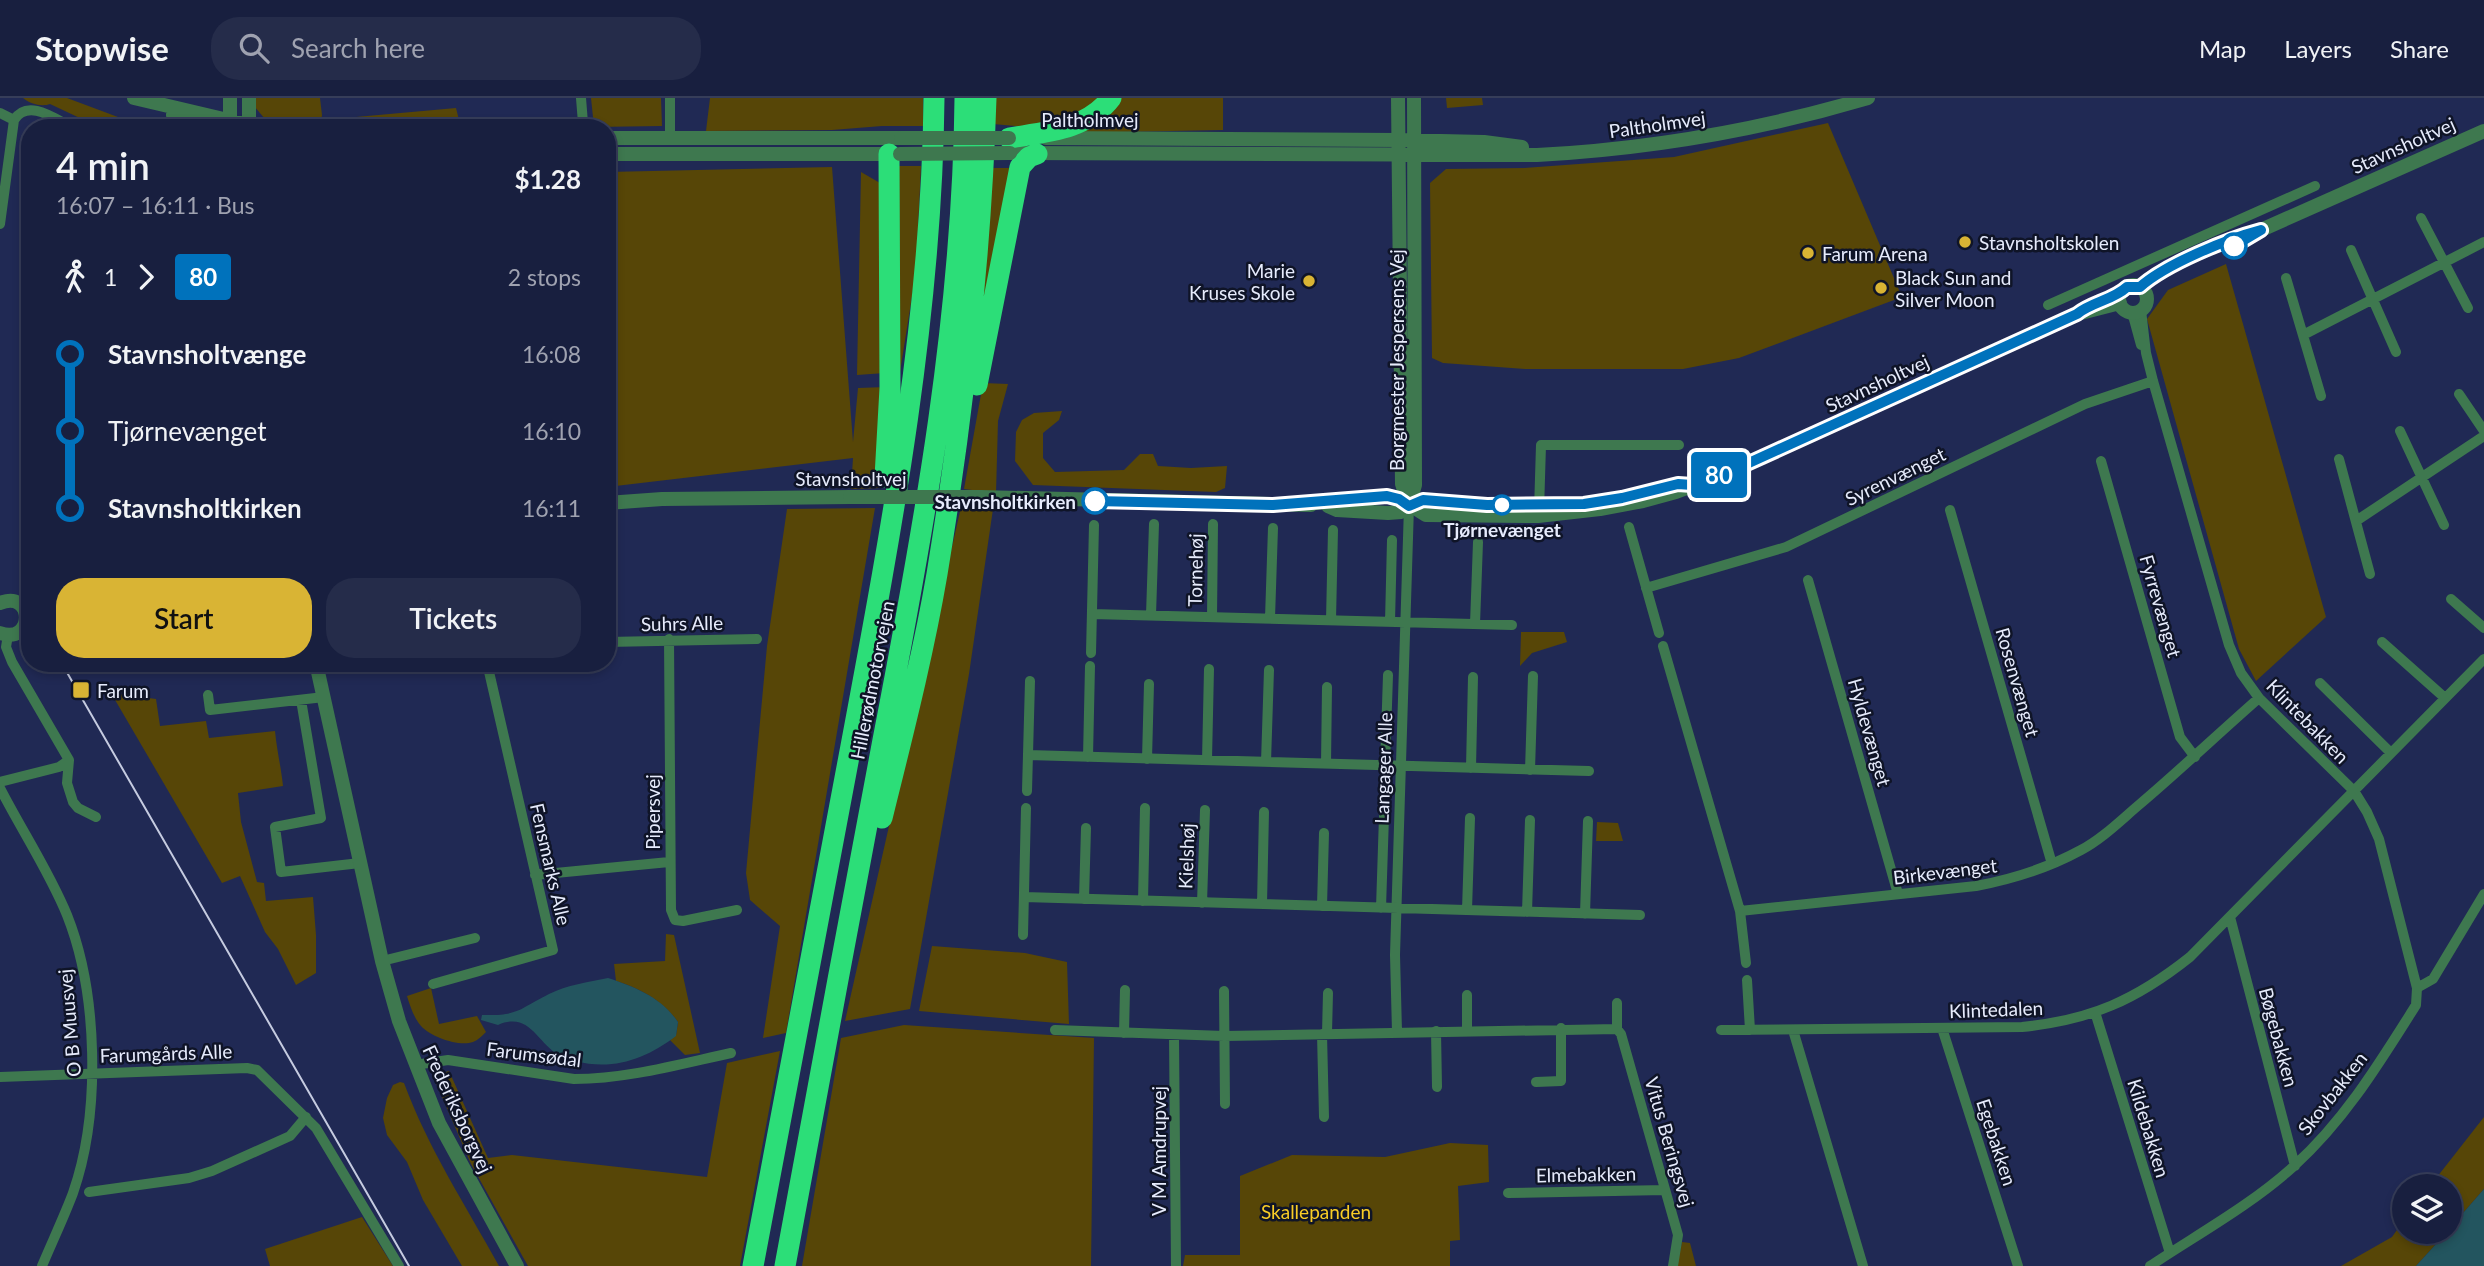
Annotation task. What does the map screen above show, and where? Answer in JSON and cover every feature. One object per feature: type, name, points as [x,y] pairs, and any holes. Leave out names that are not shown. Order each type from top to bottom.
[{"type":"highway","name":"Hillerødmotorvejen","points":[[753,1266],[889,540],[915,364],[926,254],[934,98]]},
{"type":"highway","name":"Hillerødmotorvejen","points":[[785,1266],[920,544],[947,365],[957,254],[965,98]]},
{"type":"highway","points":[[853,901],[863,898],[918,669],[937,575],[960,425],[970,334],[978,252],[986,98]]},
{"type":"highway","points":[[1010,146],[1080,123],[1096,115],[1111,98]]},
{"type":"highway","points":[[857,715],[856,685],[885,483],[895,146]]},
{"type":"highway","points":[[937,575],[949,531],[1020,167],[1037,154]]},
{"type":"street","points":[[132,98],[208,119]]},
{"type":"street","points":[[132,98],[182,119]]},
{"type":"street","points":[[230,98],[230,119]]},
{"type":"street","points":[[249,98],[252,119]]},
{"type":"street","points":[[580,98],[583,119]]},
{"type":"street","points":[[670,98],[670,138]]},
{"type":"street","name":"Borgmester Jespersens Vej","points":[[1398,98],[1399,378],[1407,403]]},
{"type":"street","name":"Borgmester Jespersens Vej","points":[[1409,506],[1402,484],[1407,403],[1415,378],[1414,98]]},
{"type":"street","name":"Paltholmvej","points":[[616,154],[895,146],[1010,146],[1177,138],[1398,140],[1415,147],[1572,153],[1665,144],[1717,135],[1868,98]]},
{"type":"street","points":[[0,224],[14,120],[18,113],[26,109],[36,110],[54,119]]},
{"type":"street","points":[[0,113],[14,120]]},
{"type":"street","name":"Stavnsholtvej","points":[[616,502],[662,499],[980,497],[1243,505],[1305,504],[1346,511],[1388,513],[1401,512],[1423,500],[1539,511],[1622,498],[1678,484],[1692,485],[1729,472],[2077,314],[2094,302],[2128,305],[2130,286],[2143,291],[2197,259],[2245,241],[2261,230],[2484,131]]},
{"type":"street","name":"Paltholmvej","points":[[616,138],[895,146]]},
{"type":"street","points":[[1177,138],[1177,154]]},
{"type":"street","name":"Paltholmvej","points":[[1010,146],[1037,154],[1398,155],[1415,147]]},
{"type":"street","points":[[2048,304],[2315,186]]},
{"type":"street","points":[[2421,218],[2468,308]]},
{"type":"street","points":[[2189,242],[2197,259]]},
{"type":"street","points":[[2303,335],[2484,242]]},
{"type":"street","points":[[2351,250],[2396,352]]},
{"type":"street","points":[[2286,278],[2321,396]]},
{"type":"street","points":[[2128,305],[2146,303],[2143,291]]},
{"type":"street","name":"Klintebakken","points":[[2128,305],[2146,353],[2229,646],[2241,673],[2259,698],[2354,791],[2367,812],[2379,839],[2417,988]]},
{"type":"street","name":"Syrenvænget","points":[[1646,588],[1786,547],[2085,404],[2153,382]]},
{"type":"street","points":[[2356,521],[2484,433],[2459,394]]},
{"type":"street","points":[[2400,431],[2444,524]]},
{"type":"street","points":[[1539,511],[1541,445],[1679,445]]},
{"type":"street","points":[[2339,459],[2370,574]]},
{"type":"street","name":"Fyrrevænget","points":[[2101,461],[2180,737],[2195,757]]},
{"type":"street","name":"Stavnsholtvej","points":[[1305,504],[1387,496],[1399,499],[1409,506]]},
{"type":"street","name":"Langager Alle","points":[[1397,1032],[1396,908],[1409,506]]},
{"type":"street","name":"Rosenvænget","points":[[1950,510],[2052,864]]},
{"type":"street","points":[[1151,615],[1154,524]]},
{"type":"street","name":"Tornehøj","points":[[1212,617],[1213,524]]},
{"type":"street","points":[[1091,653],[1094,526]]},
{"type":"street","points":[[1629,527],[1659,633]]},
{"type":"street","points":[[1270,618],[1273,528]]},
{"type":"street","points":[[1331,620],[1333,530]]},
{"type":"street","points":[[1390,622],[1392,541]]},
{"type":"street","points":[[1475,624],[1478,542]]},
{"type":"street","name":"Hyldevænget","points":[[1808,580],[1898,894]]},
{"type":"street","points":[[2451,599],[2484,628]]},
{"type":"street","points":[[0,603],[13,601],[21,605]]},
{"type":"street","name":"Tornehøj","points":[[1092,614],[1513,625]]},
{"type":"street","points":[[21,629],[4,634],[6,647],[69,760],[67,783],[73,802],[78,808],[96,817]]},
{"type":"street","name":"Pipersvej","points":[[669,639],[671,910],[675,920],[683,921],[737,910]]},
{"type":"street","name":"Suhrs Alle","points":[[616,642],[757,639]]},
{"type":"street","points":[[2382,642],[2445,698]]},
{"type":"street","points":[[1663,646],[1740,911],[1746,963]]},
{"type":"street","name":"Klintedalen","points":[[1721,1030],[2022,1027],[2058,1023],[2130,998],[2162,980],[2190,957],[2484,659]]},
{"type":"street","points":[[1088,757],[1090,666]]},
{"type":"street","points":[[1207,760],[1209,670]]},
{"type":"street","points":[[1266,762],[1269,670]]},
{"type":"street","name":"Frederiksborgvej","points":[[318,672],[360,863],[399,1021],[415,1065],[457,1158],[517,1266]]},
{"type":"street","name":"Fensmarks Alle","points":[[433,984],[553,950],[489,672]]},
{"type":"street","points":[[1385,765],[1388,675]]},
{"type":"street","points":[[1530,770],[1533,676]]},
{"type":"street","points":[[1471,768],[1474,677]]},
{"type":"street","points":[[1027,791],[1030,681]]},
{"type":"street","points":[[2320,683],[2391,753]]},
{"type":"street","points":[[1147,759],[1149,684]]},
{"type":"street","points":[[1326,764],[1327,687]]},
{"type":"street","points":[[208,695],[211,710],[324,697]]},
{"type":"street","name":"Birkevænget","points":[[1740,911],[1976,886],[2014,879],[2052,864],[2084,849],[2195,757],[2259,698]]},
{"type":"street","points":[[301,701],[321,818],[275,827],[281,872],[360,863]]},
{"type":"street","points":[[1028,755],[1588,771]]},
{"type":"street","points":[[0,782],[59,767],[69,760]]},
{"type":"street","name":"O B Muusvej","points":[[0,788],[52,882],[68,917],[85,979],[93,1073],[84,1148],[74,1192],[42,1266]]},
{"type":"street","points":[[1023,935],[1026,807]]},
{"type":"street","points":[[1143,901],[1145,808]]},
{"type":"street","name":"Kielshøj","points":[[1202,902],[1205,810]]},
{"type":"street","points":[[1262,904],[1264,812]]},
{"type":"street","points":[[1381,908],[1384,816]]},
{"type":"street","points":[[1467,910],[1470,818]]},
{"type":"street","points":[[1527,912],[1530,820]]},
{"type":"street","points":[[1585,914],[1588,821]]},
{"type":"street","points":[[1084,899],[1086,828]]},
{"type":"street","points":[[1322,906],[1324,833]]},
{"type":"street","points":[[535,875],[669,862]]},
{"type":"street","name":"Skovbakken","points":[[2150,1266],[2246,1204],[2295,1166],[2335,1124],[2363,1089],[2416,1005],[2417,988],[2433,979],[2484,894]]},
{"type":"street","name":"Kielshøj","points":[[1024,897],[1640,915]]},
{"type":"street","name":"Bøgebakken","points":[[2230,917],[2295,1166]]},
{"type":"street","points":[[383,961],[475,938]]},
{"type":"street","points":[[1747,980],[1750,1030]]},
{"type":"street","points":[[1124,1033],[1125,990]]},
{"type":"street","points":[[1224,991],[1225,1104]]},
{"type":"street","points":[[1324,1117],[1324,1034],[1328,993]]},
{"type":"street","points":[[1467,995],[1467,1030]]},
{"type":"street","points":[[1055,1030],[1224,1036],[1617,1029],[1618,1003]]},
{"type":"street","name":"Kildebakken","points":[[2095,1012],[2170,1253]]},
{"type":"street","points":[[1536,1082],[1560,1081],[1560,1028]]},
{"type":"street","name":"Egebakken","points":[[1942,1028],[2018,1266]]},
{"type":"street","name":"Vitus Beringsvej","points":[[1617,1029],[1621,1034],[1678,1235],[1673,1266]]},
{"type":"street","points":[[1793,1030],[1863,1266]]},
{"type":"street","points":[[1436,1031],[1437,1087]]},
{"type":"street","name":"V M Amdrupvej","points":[[1174,1036],[1176,1266]]},
{"type":"street","name":"Farumsødal","points":[[415,1065],[448,1060],[574,1079],[594,1079],[616,1077],[731,1053]]},
{"type":"street","name":"Farumgårds Alle","points":[[0,1077],[247,1068],[264,1076],[306,1117],[332,1152],[399,1266]]},
{"type":"street","points":[[89,1192],[189,1178],[212,1171],[290,1136],[306,1117]]},
{"type":"street","name":"Elmebakken","points":[[1508,1193],[1665,1190]]},
{"type":"green space","points":[[23,98],[67,98],[123,119],[82,119],[50,104],[29,102]]},
{"type":"green space","points":[[255,98],[320,98],[321,119],[265,119],[254,106]]},
{"type":"green space","points":[[591,98],[661,98],[662,126],[616,127],[616,119],[593,119]]},
{"type":"green space","points":[[710,98],[923,98],[923,126],[706,131]]},
{"type":"green space","points":[[995,98],[1103,98],[1077,118],[1027,127],[993,124]]},
{"type":"green space","points":[[1120,98],[1223,98],[1223,130],[1067,133]]},
{"type":"green space","points":[[1446,98],[1482,98],[1483,105],[1447,108]]},
{"type":"green space","points":[[456,108],[459,119],[350,119]]},
{"type":"green space","points":[[1828,123],[1902,297],[1739,358],[1683,369],[1525,369],[1443,363],[1432,358],[1430,183],[1446,169],[1524,168],[1674,157]]},
{"type":"green space","points":[[896,166],[921,166],[916,271],[900,372]]},
{"type":"green space","points":[[832,167],[853,442],[858,388],[886,387],[879,488],[851,489],[853,458],[616,486],[616,172]]},
{"type":"green space","points":[[991,168],[1012,168],[974,370]]},
{"type":"green space","points":[[861,172],[880,183],[885,373],[857,375]]},
{"type":"green space","points":[[2226,264],[2326,617],[2256,681],[2239,649],[2147,319],[2168,290]]},
{"type":"green space","points":[[983,383],[1008,384],[998,421],[996,493],[964,489]]},
{"type":"green space","points":[[1062,411],[1059,420],[1043,433],[1043,458],[1055,472],[1124,470],[1140,454],[1153,454],[1158,466],[1227,466],[1225,488],[1216,492],[1033,485],[1015,461],[1016,432],[1022,420],[1034,413]]},
{"type":"green space","points":[[961,507],[993,509],[969,674],[910,1009],[845,1021]]},
{"type":"green space","points":[[875,508],[786,1033],[763,1038],[780,926],[750,900],[746,873],[767,646],[787,509]]},
{"type":"green space","points":[[1521,632],[1564,632],[1567,642],[1532,653],[1520,666]]},
{"type":"green space","points":[[111,693],[156,699],[160,726],[206,721],[209,738],[275,731],[283,786],[238,793],[241,822],[257,882],[264,883],[266,901],[313,897],[316,973],[296,985],[278,949],[265,932],[240,876],[222,883]]},
{"type":"green space","points":[[1597,822],[1618,823],[1623,841],[1596,841]]},
{"type":"green space","points":[[666,934],[674,935],[700,1053],[685,1055],[670,1040],[676,1035],[678,1022],[658,1002],[634,987],[616,981],[614,964],[665,961]]},
{"type":"green space","points":[[932,946],[1025,953],[1067,962],[1069,1024],[919,1011]]},
{"type":"green space","points":[[431,988],[439,1024],[477,1016],[486,1032],[473,1042],[460,1043],[431,1034],[421,1026],[407,996]]},
{"type":"green space","points":[[904,1025],[1094,1038],[1091,1266],[802,1266],[841,1038]]},
{"type":"green space","points":[[780,1051],[740,1266],[528,1266],[471,1164],[433,1076],[449,1071],[488,1158],[512,1155],[707,1177],[727,1063]]},
{"type":"green space","points":[[404,1083],[436,1154],[499,1266],[462,1266],[423,1200],[407,1162],[387,1135],[383,1118],[387,1098],[393,1085]]},
{"type":"green space","points":[[2484,1117],[2484,1189],[2462,1214],[2462,1174],[2439,1174]]},
{"type":"green space","name":"Skallepanden","points":[[1450,1143],[1488,1145],[1489,1182],[1458,1186],[1460,1240],[1450,1241],[1450,1266],[1183,1266],[1185,1255],[1240,1255],[1240,1176],[1292,1155],[1385,1157]]},
{"type":"green space","points":[[362,1217],[393,1266],[270,1266],[265,1249]]},
{"type":"green space","points":[[2392,1237],[2392,1244],[2436,1244],[2416,1266],[2341,1266]]},
{"type":"green space","points":[[1682,1242],[1690,1243],[1696,1266],[1677,1266]]},
{"type":"shaded area","points":[[608,978],[656,999],[678,1022],[676,1036],[641,1057],[616,1064],[589,1064],[562,1057],[532,1030],[518,1022],[498,1025],[481,1020],[482,1015],[512,1013],[563,988]]},
{"type":"shaded area","points":[[2484,1189],[2484,1266],[2416,1266],[2436,1244],[2462,1244],[2462,1214]]},
{"type":"tram line","points":[[67,672],[409,1266]]},
{"type":"bus line","name":"80","points":[[1095,501],[1273,505],[1387,496],[1399,499],[1409,506],[1423,500],[1487,505],[1555,505],[1584,504],[1678,484],[1692,485],[1729,472],[2077,314],[2094,302],[2121,293],[2130,286],[2140,287],[2155,275],[2243,235],[2261,230],[2234,246]]},
{"type":"place","name":"Stavnsholtskolen","points":[[1965,242]]},
{"type":"place","name":"Farum Arena","points":[[1808,253]]},
{"type":"place","name":"Marie Kruses Skole","points":[[1309,281]]},
{"type":"place","name":"Black Sun and Silver Moon","points":[[1881,288]]},
{"type":"place","name":"Stavnsholtkirken","points":[[1095,501]]},
{"type":"place","name":"Tjørnevænget","points":[[1502,505]]},
{"type":"place","name":"Farum","points":[[81,690]]}]
